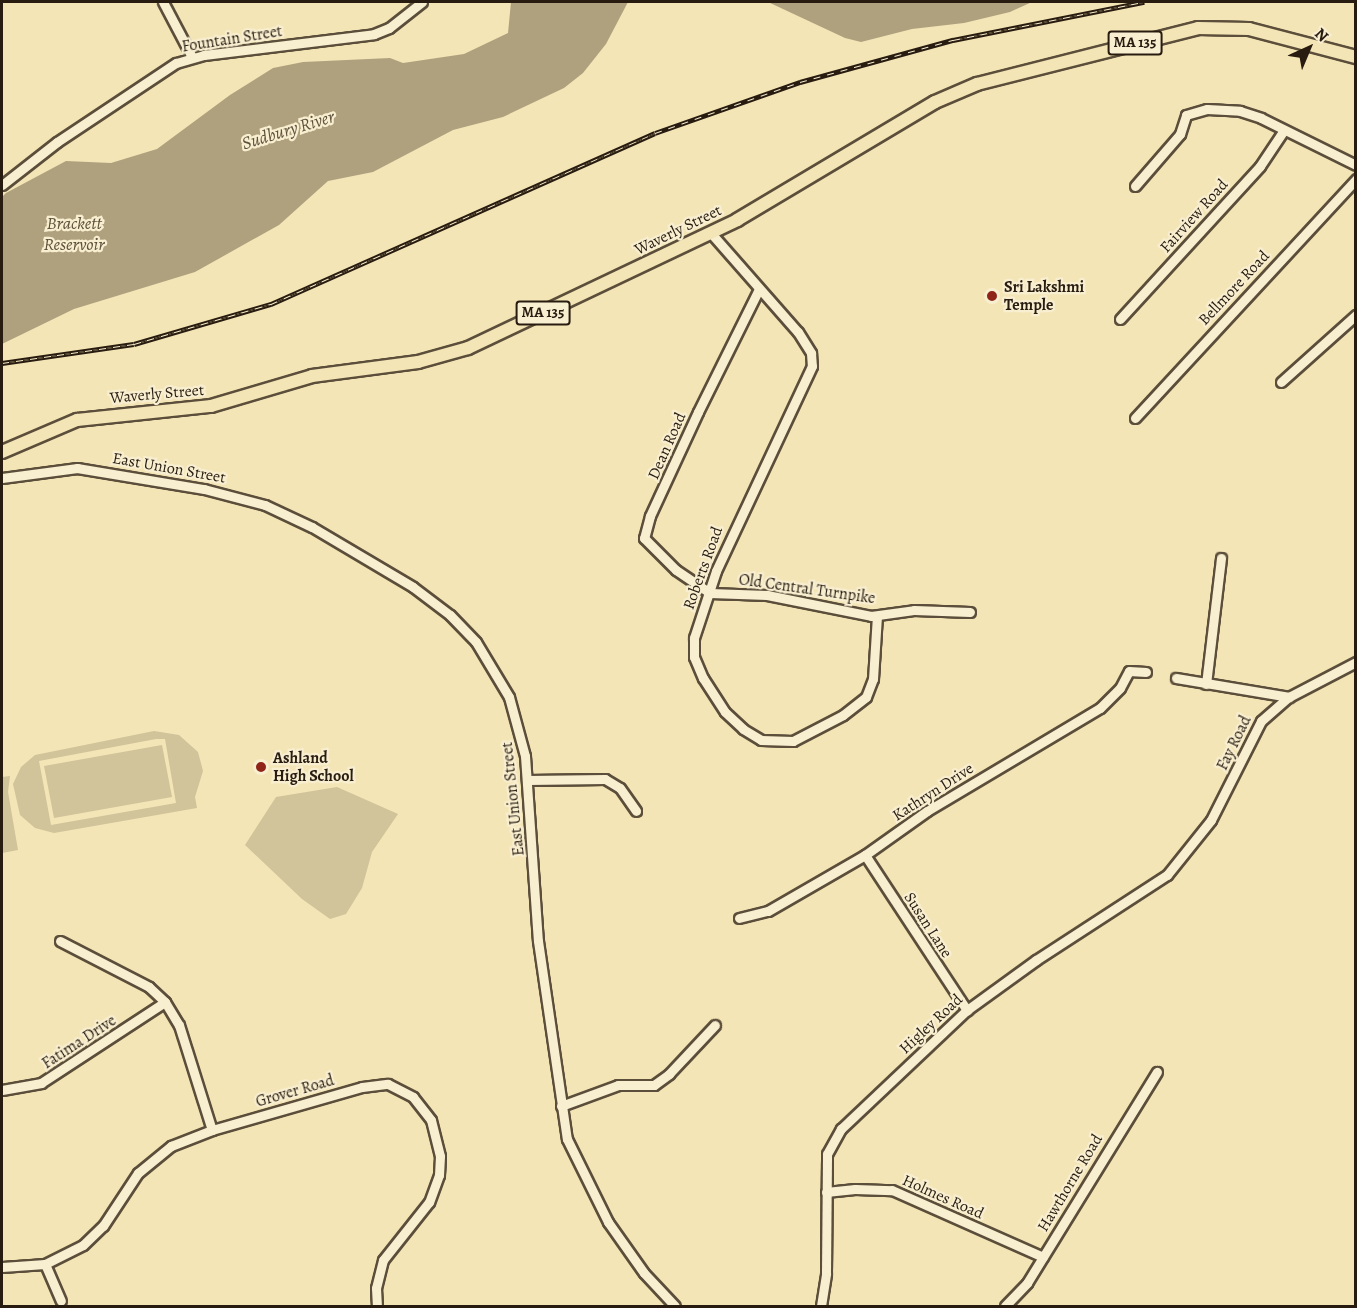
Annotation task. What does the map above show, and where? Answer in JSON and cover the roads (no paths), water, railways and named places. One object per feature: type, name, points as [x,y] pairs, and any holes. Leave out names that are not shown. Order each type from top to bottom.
[{"type":"main road","name":"Waverly Street","points":[[2,452],[46,430],[93,417],[194,409],[326,373],[445,356],[506,331],[711,232],[935,102],[1013,74],[1186,29],[1215,26],[1249,29],[1356,57]]},
{"type":"street","points":[[163,2],[192,57]]},
{"type":"street","name":"Fountain Street","points":[[2,185],[161,71],[192,57],[359,37],[389,28],[418,3]]},
{"type":"street","points":[[1135,186],[1180,134],[1186,115],[1207,109],[1240,111],[1356,165]]},
{"type":"street","name":"Fairview Road","points":[[1120,319],[1260,166],[1284,130]]},
{"type":"street","name":"Bellmore Road","points":[[1135,418],[1356,179]]},
{"type":"street","name":"Roberts Road","points":[[711,232],[807,344],[812,366],[737,519],[694,638],[694,657],[703,678],[725,712],[743,729],[761,740],[778,743],[815,730],[866,697],[873,680],[877,616]]},
{"type":"street","name":"Dean Road","points":[[710,593],[656,552],[644,538],[644,532],[759,289]]},
{"type":"street","points":[[1281,382],[1356,315]]},
{"type":"street","name":"East Union Street","points":[[2,478],[77,468],[122,473],[246,498],[312,527],[420,592],[470,635],[509,697],[521,733],[528,780],[538,941],[567,1139],[597,1204],[644,1273],[675,1306]]},
{"type":"street","points":[[1206,684],[1221,558]]},
{"type":"street","name":"Old Central Turnpike","points":[[710,593],[767,596],[877,616],[914,610],[970,612]]},
{"type":"street","name":"Fay Road","points":[[1195,843],[1229,787],[1261,721],[1289,697],[1356,662]]},
{"type":"street","name":"Kathryn Drive","points":[[739,918],[768,911],[865,855],[927,811],[1100,708],[1120,688],[1130,671],[1146,672]]},
{"type":"street","points":[[1176,678],[1289,697]]},
{"type":"street","points":[[528,780],[605,779],[620,788],[636,811]]},
{"type":"street","name":"Higley Road","points":[[821,1306],[827,1262],[827,1154],[841,1129],[967,1010],[1036,960],[1152,887],[1177,866],[1195,843]]},
{"type":"street","name":"Susan Lane","points":[[865,855],[967,1010]]},
{"type":"street","points":[[60,941],[149,987],[165,1002],[179,1025],[212,1130]]},
{"type":"street","name":"Fatima Drive","points":[[2,1090],[41,1083],[165,1002]]},
{"type":"street","points":[[561,1106],[618,1085],[654,1085],[669,1074],[715,1025]]},
{"type":"street","name":"Hawthorne Road","points":[[1005,1306],[1043,1257],[1157,1072]]},
{"type":"street","name":"Grover Road","points":[[2,1267],[45,1264],[74,1251],[96,1233],[138,1173],[158,1154],[212,1130],[377,1084],[388,1084],[413,1097],[430,1120],[440,1156],[440,1175],[429,1202],[383,1260],[376,1288],[377,1306]]},
{"type":"street","name":"Holmes Road","points":[[826,1192],[855,1189],[892,1191],[1043,1257]]},
{"type":"street","points":[[45,1264],[61,1301]]},
{"type":"water","name":"Brackett Reservoir","points":[[511,2],[628,2],[606,44],[583,73],[564,88],[503,117],[453,130],[373,172],[328,181],[279,225],[195,272],[74,309],[2,344],[2,197],[6,193],[66,161],[111,163],[157,149],[230,95],[273,68],[303,62],[390,58],[403,63],[464,54],[508,33]]},
{"type":"water","points":[[768,2],[1032,2],[1010,12],[964,23],[912,29],[861,42],[845,38]]},
{"type":"railway","points":[[2,363],[134,344],[271,304],[655,133],[800,82],[953,40],[1144,2]]},
{"type":"place","name":"Sri Lakshmi Temple","points":[[992,296]]},
{"type":"place","name":"Ashland High School","points":[[261,767]]},
{"type":"water label","name":"Sudbury River","points":[[288,130]]}]
